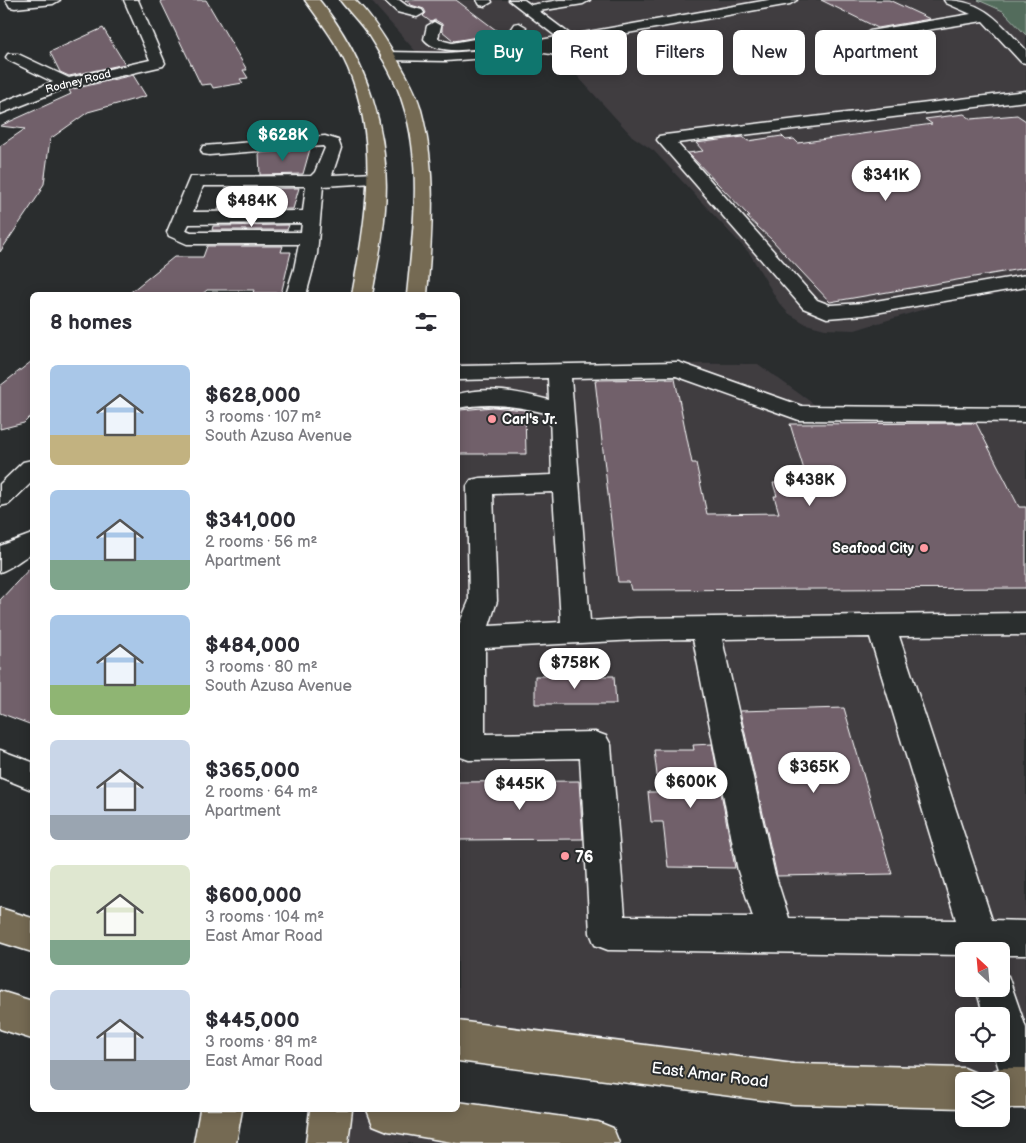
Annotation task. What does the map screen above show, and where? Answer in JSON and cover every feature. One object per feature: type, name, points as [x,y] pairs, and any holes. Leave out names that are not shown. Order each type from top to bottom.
[{"type":"main road","points":[[312,0],[323,13],[343,45],[363,89],[375,164],[376,207],[362,292]]},
{"type":"main road","points":[[347,0],[380,41],[404,85],[413,109],[421,161],[424,206],[417,292]]},
{"type":"main road","points":[[0,925],[30,934]]},
{"type":"main road","points":[[0,1010],[30,1019]]},
{"type":"main road","name":"East Amar Road","points":[[460,1041],[794,1084],[955,1088]]},
{"type":"main road","points":[[215,1143],[220,1112]]},
{"type":"main road","points":[[327,1143],[330,1112]]},
{"type":"main road","points":[[397,1112],[598,1143]]},
{"type":"street","points":[[14,2],[53,0]]},
{"type":"street","name":"Rodney Road","points":[[0,109],[23,96],[66,82],[158,63],[131,0]]},
{"type":"street","points":[[391,0],[402,9],[417,13]]},
{"type":"street","points":[[516,0],[556,30]]},
{"type":"street","points":[[528,9],[583,0]]},
{"type":"street","points":[[619,30],[790,0]]},
{"type":"street","points":[[951,0],[986,16],[1026,59]]},
{"type":"street","points":[[901,30],[986,16]]},
{"type":"street","points":[[434,26],[431,39],[440,45],[452,47],[512,37],[516,34],[519,27]]},
{"type":"street","points":[[388,56],[446,57],[475,54]]},
{"type":"street","points":[[13,57],[66,82]]},
{"type":"street","points":[[1026,96],[665,140],[810,304],[827,312],[864,308],[1026,281]]},
{"type":"street","points":[[209,150],[325,141],[332,144],[333,148],[323,175],[315,181],[308,238],[297,292]]},
{"type":"street","points":[[308,238],[187,238],[176,232],[196,181],[315,181],[375,178]]},
{"type":"street","points":[[181,218],[311,217]]},
{"type":"street","points":[[460,373],[678,369],[799,413],[1026,415]]},
{"type":"street","points":[[558,371],[576,632]]},
{"type":"street","points":[[460,401],[479,396],[517,399],[561,410]]},
{"type":"street","points":[[0,498],[30,470]]},
{"type":"street","points":[[565,483],[469,483],[483,601],[464,637],[469,747],[595,745],[608,933],[776,934],[955,943]]},
{"type":"street","points":[[464,637],[705,628],[1026,624]]},
{"type":"street","points":[[881,626],[981,942]]},
{"type":"street","points":[[705,628],[756,871],[776,934]]},
{"type":"street","points":[[0,763],[30,775]]},
{"type":"street","points":[[997,942],[1026,938]]},
{"type":"street","points":[[997,998],[1017,1088]]},
{"type":"shaded area","points":[[370,0],[978,0],[1003,11],[1026,35],[1026,289],[941,304],[855,330],[825,329],[806,324],[788,313],[779,303],[750,254],[654,151],[632,136],[576,75],[627,75],[627,30],[552,30],[552,53],[542,52],[542,30],[475,30],[475,57],[426,63]]},
{"type":"shaded area","points":[[460,363],[758,364],[815,405],[1026,407],[1026,1088],[1010,1084],[1010,1072],[955,1072],[955,1080],[516,1049],[460,1041]]},
{"type":"shaded area","points":[[331,1112],[401,1112],[598,1143],[327,1143]]},
{"type":"green space","points":[[978,0],[1026,0],[1026,35],[1003,11]]},
{"type":"building","points":[[160,0],[206,0],[247,70],[243,70],[248,78],[240,79],[243,83],[213,88],[211,84],[201,85]]},
{"type":"building","points":[[405,0],[456,0],[496,30],[475,30],[475,37],[454,41],[442,31],[442,24],[435,20],[431,22],[423,16],[426,13],[424,9],[411,5]]},
{"type":"building","points":[[821,0],[889,0],[930,19],[878,28]]},
{"type":"building","points":[[103,28],[125,64],[69,76],[60,72],[50,52]]},
{"type":"building","points":[[133,75],[146,96],[88,112],[50,139],[44,184],[40,190],[42,190],[0,252],[0,146],[25,129],[0,126],[71,94],[69,90]]},
{"type":"building","points":[[964,114],[971,119],[1017,115],[1026,121],[1026,268],[830,302],[688,153],[703,151],[696,143],[743,137],[748,141],[782,136],[786,140],[794,139],[798,143],[932,124],[925,119]]},
{"type":"building","points":[[310,149],[303,174],[260,175],[259,153]]},
{"type":"building","points":[[299,188],[293,209],[218,210],[225,189]]},
{"type":"building","points":[[289,225],[287,230],[212,230],[213,226]]},
{"type":"building","points":[[207,246],[283,246],[281,252],[291,252],[280,292],[207,290],[205,292],[131,292],[174,257],[203,257]]},
{"type":"building","points":[[30,363],[30,417],[24,423],[0,429],[0,386]]},
{"type":"building","points":[[675,379],[692,463],[696,463],[707,514],[779,513],[774,496],[777,496],[773,483],[808,483],[790,424],[976,423],[1019,507],[1026,507],[1026,588],[631,590],[629,582],[618,582],[595,380]]},
{"type":"building","name":"Carl's Jr.","points":[[493,407],[525,410],[526,454],[460,454],[460,410]]},
{"type":"building","points":[[30,568],[30,724],[0,713],[0,600]]},
{"type":"building","points":[[535,676],[614,676],[616,704],[535,704]]},
{"type":"building","points":[[844,708],[892,874],[777,876],[740,711]]},
{"type":"building","points":[[712,744],[735,868],[668,867],[663,822],[651,822],[648,792],[659,792],[654,750],[694,750],[693,745]]},
{"type":"building","points":[[579,781],[583,839],[460,840],[460,782]]},
{"type":"place","name":"Carl's Jr.","points":[[492,419]]},
{"type":"place","name":"Seafood City","points":[[924,548]]},
{"type":"place","name":"76","points":[[565,856]]}]
